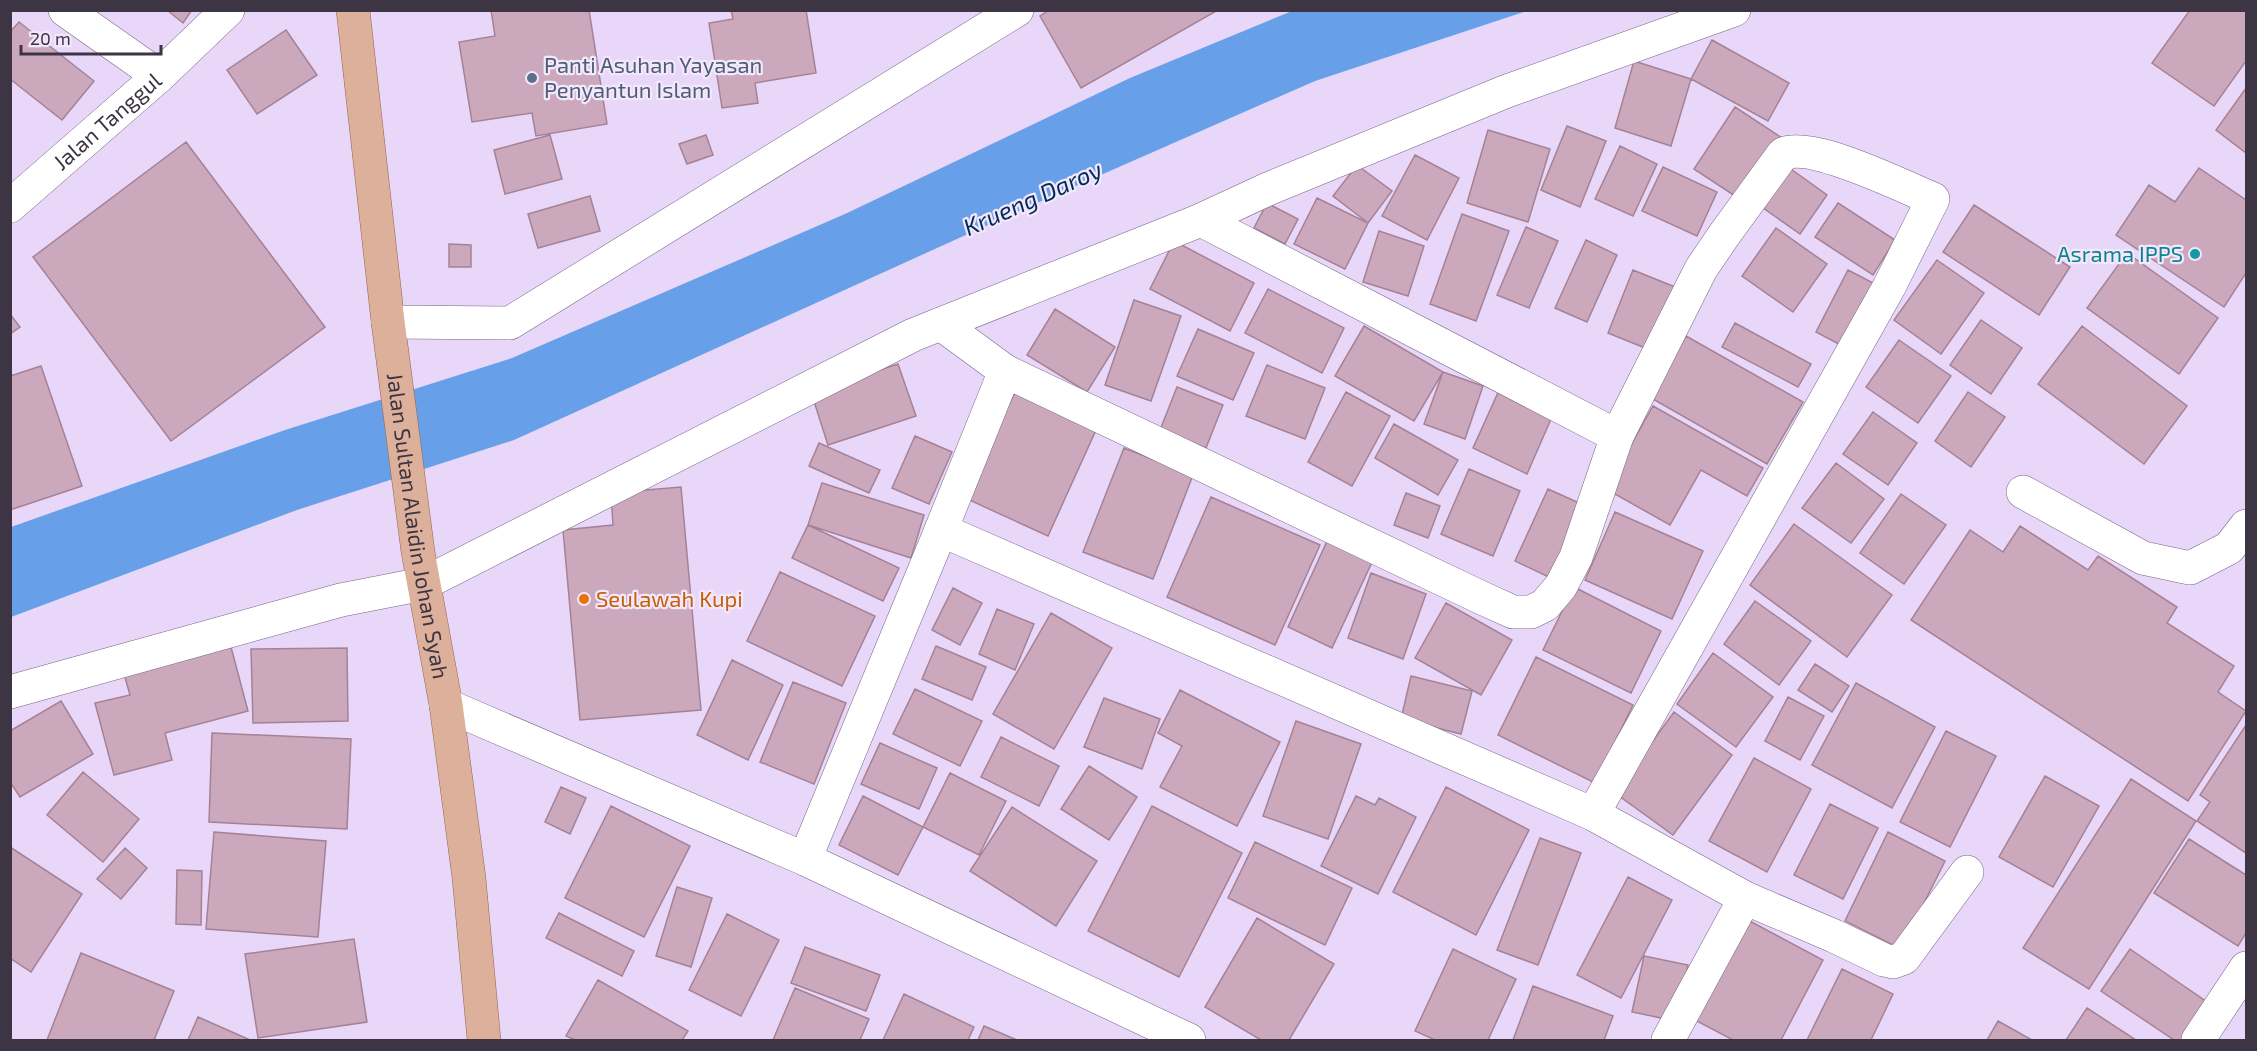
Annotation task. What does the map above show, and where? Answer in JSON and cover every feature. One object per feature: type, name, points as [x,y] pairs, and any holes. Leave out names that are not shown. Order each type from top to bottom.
[{"type":"main road","name":"Jalan Sultan Alaidin Johan Syah","points":[[353,10],[393,364],[418,552],[446,705],[469,878],[484,1041]]},
{"type":"street","points":[[65,10],[159,76]]},
{"type":"street","name":"Jalan Tanggul","points":[[10,206],[159,76],[228,10]]},
{"type":"street","points":[[388,322],[510,323],[1017,10]]},
{"type":"street","points":[[10,693],[341,600],[423,584],[913,335],[1201,220],[1268,189],[1507,91],[1734,10]]},
{"type":"street","points":[[941,324],[1005,371],[1513,612],[1531,612],[1545,605],[1561,586],[1576,557],[1617,436],[1701,269],[1783,154],[1790,151],[1822,154],[1933,199],[1884,298],[1593,814]]},
{"type":"street","points":[[1201,220],[1617,436]]},
{"type":"street","points":[[805,859],[1005,371]]},
{"type":"street","points":[[2023,492],[2143,558],[2190,568],[2229,548],[2247,526]]},
{"type":"street","points":[[941,530],[1593,814],[1744,898],[1893,962],[1904,958],[1914,946],[1967,872]]},
{"type":"street","points":[[446,705],[805,859],[1189,1041]]},
{"type":"street","points":[[1668,1041],[1744,898]]},
{"type":"street","points":[[2198,1041],[2247,968]]},
{"type":"water","name":"Krueng Daroy","points":[[1292,11],[1527,11],[1315,81],[1012,214],[514,440],[297,510],[11,617],[11,527],[285,430],[512,358],[845,214],[1130,78]]},
{"type":"building","points":[[167,10],[192,10],[183,23]]},
{"type":"building","name":"Panti Asuhan Yayasan Penyantun Islam","points":[[491,10],[589,10],[607,124],[536,136],[532,113],[472,122],[459,42],[495,36]]},
{"type":"building","name":"Panti Asuhan Yayasan Penyantun Islam","points":[[731,10],[806,10],[816,73],[755,83],[758,103],[722,108],[709,23],[733,19]]},
{"type":"building","points":[[1049,10],[1218,10],[1081,88],[1040,16]]},
{"type":"building","points":[[2190,10],[2246,10],[2246,61],[2214,106],[2152,63]]},
{"type":"building","points":[[19,22],[94,81],[62,120],[10,79],[10,32]]},
{"type":"building","points":[[286,30],[317,75],[257,114],[227,70]]},
{"type":"building","points":[[1712,40],[1789,83],[1768,121],[1691,79]]},
{"type":"building","points":[[1634,61],[1691,79],[1671,146],[1615,128]]},
{"type":"building","points":[[2246,88],[2246,153],[2216,130]]},
{"type":"building","points":[[1735,107],[1782,138],[1741,200],[1694,169]]},
{"type":"building","points":[[1567,126],[1606,141],[1580,207],[1541,190]]},
{"type":"building","points":[[1488,130],[1550,149],[1528,222],[1467,203]]},
{"type":"building","points":[[550,135],[562,179],[505,194],[494,150]]},
{"type":"building","points":[[706,135],[713,155],[687,164],[679,144]]},
{"type":"building","points":[[186,142],[325,327],[171,441],[33,257]]},
{"type":"building","points":[[1620,146],[1657,164],[1633,216],[1595,199]]},
{"type":"building","points":[[1415,155],[1459,178],[1427,240],[1382,216]]},
{"type":"building","points":[[1784,164],[1827,195],[1800,234],[1756,203]]},
{"type":"building","points":[[1357,165],[1392,191],[1368,223],[1333,196]]},
{"type":"building","points":[[1663,167],[1717,192],[1697,236],[1642,211]]},
{"type":"building","name":"Asrama IPPS","points":[[2199,168],[2246,200],[2246,273],[2224,307],[2116,235],[2149,185],[2175,202]]},
{"type":"building","points":[[590,196],[600,231],[538,248],[528,214]]},
{"type":"building","points":[[1317,198],[1368,223],[1345,269],[1294,244]]},
{"type":"building","points":[[1267,203],[1298,219],[1285,244],[1254,228]]},
{"type":"building","points":[[1838,203],[1895,240],[1873,275],[1815,237]]},
{"type":"building","points":[[1974,205],[2070,267],[2039,315],[1943,252]]},
{"type":"building","points":[[1462,214],[1509,231],[1476,321],[1430,304]]},
{"type":"building","points":[[1526,227],[1558,241],[1529,308],[1497,295]]},
{"type":"building","points":[[1776,228],[1827,264],[1793,312],[1742,276]]},
{"type":"building","points":[[1379,231],[1424,246],[1408,296],[1363,282]]},
{"type":"building","points":[[1586,240],[1617,255],[1587,322],[1555,308]]},
{"type":"building","points":[[1174,241],[1254,283],[1230,331],[1150,289]]},
{"type":"building","points":[[449,244],[471,245],[471,267],[449,267]]},
{"type":"building","name":"Asrama IPPS","points":[[2127,253],[2218,318],[2179,374],[2087,308]]},
{"type":"building","points":[[1937,260],[1984,293],[1941,354],[1894,320]]},
{"type":"building","points":[[1633,270],[1675,287],[1650,350],[1608,333]]},
{"type":"building","points":[[1848,270],[1881,287],[1848,349],[1816,332]]},
{"type":"building","points":[[1268,289],[1344,328],[1322,373],[1245,333]]},
{"type":"building","points":[[1134,300],[1181,316],[1151,401],[1105,385]]},
{"type":"building","points":[[1055,309],[1115,347],[1087,392],[1027,355]]},
{"type":"building","points":[[10,314],[20,327],[10,334]]},
{"type":"building","points":[[1981,320],[2022,348],[1991,394],[1950,365]]},
{"type":"building","points":[[1735,323],[1811,364],[1798,387],[1722,347]]},
{"type":"building","points":[[1364,326],[1443,372],[1414,421],[1335,376]]},
{"type":"building","name":"Asrama IPPS","points":[[2082,326],[2187,406],[2144,464],[2038,384]]},
{"type":"building","points":[[1198,329],[1254,353],[1233,400],[1177,376]]},
{"type":"building","points":[[1686,336],[1803,402],[1767,464],[1651,398]]},
{"type":"building","points":[[1899,340],[1951,376],[1918,423],[1866,387]]},
{"type":"building","points":[[898,364],[916,416],[828,445],[811,392]]},
{"type":"building","points":[[1267,365],[1325,388],[1305,439],[1246,416]]},
{"type":"building","points":[[41,366],[82,486],[10,510],[10,376]]},
{"type":"building","points":[[1443,372],[1483,386],[1465,439],[1424,424]]},
{"type":"building","points":[[1501,386],[1555,410],[1527,474],[1473,448]]},
{"type":"building","points":[[1177,387],[1223,405],[1206,448],[1160,430]]},
{"type":"building","points":[[1015,392],[1096,430],[1048,536],[965,498]]},
{"type":"building","points":[[1346,392],[1390,416],[1352,486],[1308,462]]},
{"type":"building","points":[[1968,392],[2005,417],[1971,467],[1935,441]]},
{"type":"building","points":[[1653,406],[1763,468],[1747,496],[1701,470],[1670,525],[1606,489]]},
{"type":"building","points":[[1873,412],[1917,443],[1888,485],[1843,454]]},
{"type":"building","points":[[1394,424],[1458,460],[1438,495],[1375,458]]},
{"type":"building","points":[[915,436],[952,452],[929,504],[892,488]]},
{"type":"building","points":[[819,443],[880,470],[869,493],[809,466]]},
{"type":"building","points":[[1124,448],[1193,475],[1153,579],[1083,552]]},
{"type":"building","points":[[1836,463],[1884,499],[1851,543],[1802,508]]},
{"type":"building","points":[[1469,469],[1520,491],[1493,556],[1441,534]]},
{"type":"building","points":[[822,483],[924,515],[911,558],[808,525]]},
{"type":"building","points":[[681,487],[701,710],[580,720],[563,530],[613,525],[611,493]]},
{"type":"building","points":[[1548,489],[1588,507],[1555,580],[1515,561]]},
{"type":"building","points":[[1406,493],[1440,506],[1428,538],[1394,525]]},
{"type":"building","points":[[1901,494],[1946,525],[1904,584],[1860,553]]},
{"type":"building","points":[[1211,497],[1320,545],[1275,645],[1167,597]]},
{"type":"building","points":[[1615,512],[1703,551],[1672,619],[1585,580]]},
{"type":"building","points":[[1794,524],[1892,595],[1847,657],[1750,585]]},
{"type":"building","points":[[808,525],[899,568],[883,601],[792,558]]},
{"type":"building","points":[[2020,526],[2088,570],[2098,556],[2177,607],[2167,623],[2234,666],[2218,692],[2246,711],[2188,801],[1911,620],[1970,530],[2003,552]]},
{"type":"building","points":[[1328,539],[1373,560],[1332,648],[1288,627]]},
{"type":"building","points":[[780,572],[875,616],[842,686],[747,641]]},
{"type":"building","points":[[1371,573],[1426,594],[1403,659],[1348,638]]},
{"type":"building","points":[[1574,587],[1661,631],[1631,693],[1543,650]]},
{"type":"building","points":[[953,588],[982,603],[960,645],[932,630]]},
{"type":"building","points":[[1755,601],[1811,641],[1779,685],[1724,644]]},
{"type":"building","points":[[1446,603],[1512,640],[1481,695],[1415,658]]},
{"type":"building","points":[[997,609],[1034,624],[1015,670],[979,654]]},
{"type":"building","points":[[1051,613],[1112,648],[1054,749],[993,714]]},
{"type":"building","points":[[936,646],[986,667],[972,700],[922,679]]},
{"type":"building","points":[[231,647],[248,711],[165,733],[172,760],[114,775],[95,703],[130,695],[124,674]]},
{"type":"building","points":[[347,648],[348,721],[253,723],[251,649]]},
{"type":"building","points":[[1713,653],[1773,697],[1736,747],[1677,704]]},
{"type":"building","points":[[1536,657],[1633,705],[1595,783],[1498,735]]},
{"type":"building","points":[[732,660],[783,685],[748,760],[697,735]]},
{"type":"building","points":[[1815,664],[1849,686],[1832,712],[1798,690]]},
{"type":"building","points":[[1411,676],[1472,691],[1461,734],[1401,719]]},
{"type":"building","points":[[793,682],[846,703],[814,784],[760,762]]},
{"type":"building","points":[[1856,683],[1935,727],[1892,808],[1812,765]]},
{"type":"building","points":[[915,689],[982,721],[960,766],[893,734]]},
{"type":"building","points":[[1180,690],[1280,742],[1237,826],[1160,787],[1182,746],[1158,733]]},
{"type":"building","points":[[1788,697],[1824,716],[1800,760],[1765,741]]},
{"type":"building","points":[[1104,698],[1160,719],[1142,769],[1084,747]]},
{"type":"building","points":[[61,701],[93,754],[20,797],[10,782],[10,731]]},
{"type":"building","points":[[1674,712],[1732,755],[1673,835],[1615,793]]},
{"type":"building","points":[[1296,721],[1361,744],[1328,839],[1263,816]]},
{"type":"building","points":[[2246,725],[2246,853],[2197,821],[2210,802],[2200,795]]},
{"type":"building","points":[[1946,731],[1996,756],[1950,847],[1900,822]]},
{"type":"building","points":[[212,733],[351,739],[347,829],[209,822]]},
{"type":"building","points":[[1001,737],[1059,766],[1039,806],[981,777]]},
{"type":"building","points":[[880,743],[937,768],[919,809],[861,784]]},
{"type":"building","points":[[1754,758],[1811,789],[1767,872],[1709,841]]},
{"type":"building","points":[[1089,766],[1137,797],[1109,840],[1061,809]]},
{"type":"building","points":[[83,772],[139,819],[103,862],[47,815]]},
{"type":"building","points":[[950,773],[1006,801],[979,855],[923,827]]},
{"type":"building","points":[[2045,776],[2099,806],[2053,887],[1999,857]]},
{"type":"building","points":[[2131,779],[2196,821],[2089,989],[2023,948]]},
{"type":"building","points":[[561,787],[586,798],[570,834],[545,822]]},
{"type":"building","points":[[1446,787],[1529,830],[1476,935],[1393,892]]},
{"type":"building","points":[[863,796],[923,827],[898,875],[839,845]]},
{"type":"building","points":[[1356,796],[1375,805],[1379,798],[1416,817],[1378,894],[1321,866]]},
{"type":"building","points":[[1830,804],[1878,828],[1843,899],[1794,875]]},
{"type":"building","points":[[611,806],[690,846],[644,937],[565,898]]},
{"type":"building","points":[[1152,806],[1242,853],[1179,977],[1088,931]]},
{"type":"building","points":[[1012,807],[1097,861],[1056,926],[970,871]]},
{"type":"building","points":[[214,832],[326,841],[318,937],[206,929]]},
{"type":"building","points":[[1888,832],[1945,861],[1901,949],[1845,921]]},
{"type":"building","points":[[1540,838],[1581,853],[1538,965],[1497,950]]},
{"type":"building","points":[[2189,839],[2246,875],[2246,933],[2238,946],[2154,893]]},
{"type":"building","points":[[1255,842],[1352,888],[1325,945],[1228,898]]},
{"type":"building","points":[[10,847],[82,894],[31,972],[10,958]]},
{"type":"building","points":[[125,848],[147,868],[121,899],[97,879]]},
{"type":"building","points":[[177,870],[202,871],[201,925],[176,924]]},
{"type":"building","points":[[1628,877],[1672,900],[1621,998],[1577,975]]},
{"type":"building","points":[[677,887],[712,898],[691,967],[656,956]]},
{"type":"building","points":[[559,913],[634,951],[622,976],[546,938]]},
{"type":"building","points":[[727,914],[779,940],[741,1016],[689,990]]},
{"type":"building","points":[[1257,918],[1334,964],[1289,1040],[1261,1040],[1205,1007]]},
{"type":"building","points":[[1744,918],[1823,960],[1781,1040],[1733,1040],[1691,1018]]},
{"type":"building","points":[[354,939],[367,1022],[258,1038],[245,954]]},
{"type":"building","points":[[805,947],[880,975],[866,1011],[791,983]]},
{"type":"building","points":[[1453,949],[1516,979],[1488,1040],[1435,1040],[1415,1031]]},
{"type":"building","points":[[2130,949],[2210,1004],[2185,1040],[2174,1040],[2101,991]]},
{"type":"building","points":[[81,953],[174,991],[154,1040],[47,1040]]},
{"type":"building","points":[[1644,956],[1688,965],[1676,1021],[1632,1012]]},
{"type":"building","points":[[1842,969],[1893,994],[1871,1040],[1807,1040]]},
{"type":"building","points":[[598,980],[688,1031],[682,1040],[575,1040],[566,1036]]},
{"type":"building","points":[[1533,986],[1613,1016],[1604,1040],[1513,1040]]},
{"type":"building","points":[[795,988],[869,1019],[860,1040],[773,1040]]},
{"type":"building","points":[[904,994],[974,1027],[968,1040],[883,1040]]},
{"type":"building","points":[[2087,1008],[2136,1040],[2066,1040]]},
{"type":"building","points":[[198,1017],[248,1039],[188,1040]]},
{"type":"building","points":[[1998,1021],[2032,1040],[1987,1040]]},
{"type":"building","points":[[984,1026],[1017,1040],[978,1040]]},
{"type":"place","name":"Panti Asuhan Yayasan Penyantun Islam","points":[[532,78]]},
{"type":"place","name":"Asrama IPPS","points":[[2195,254]]},
{"type":"place","name":"Seulawah Kupi","points":[[584,599]]}]
